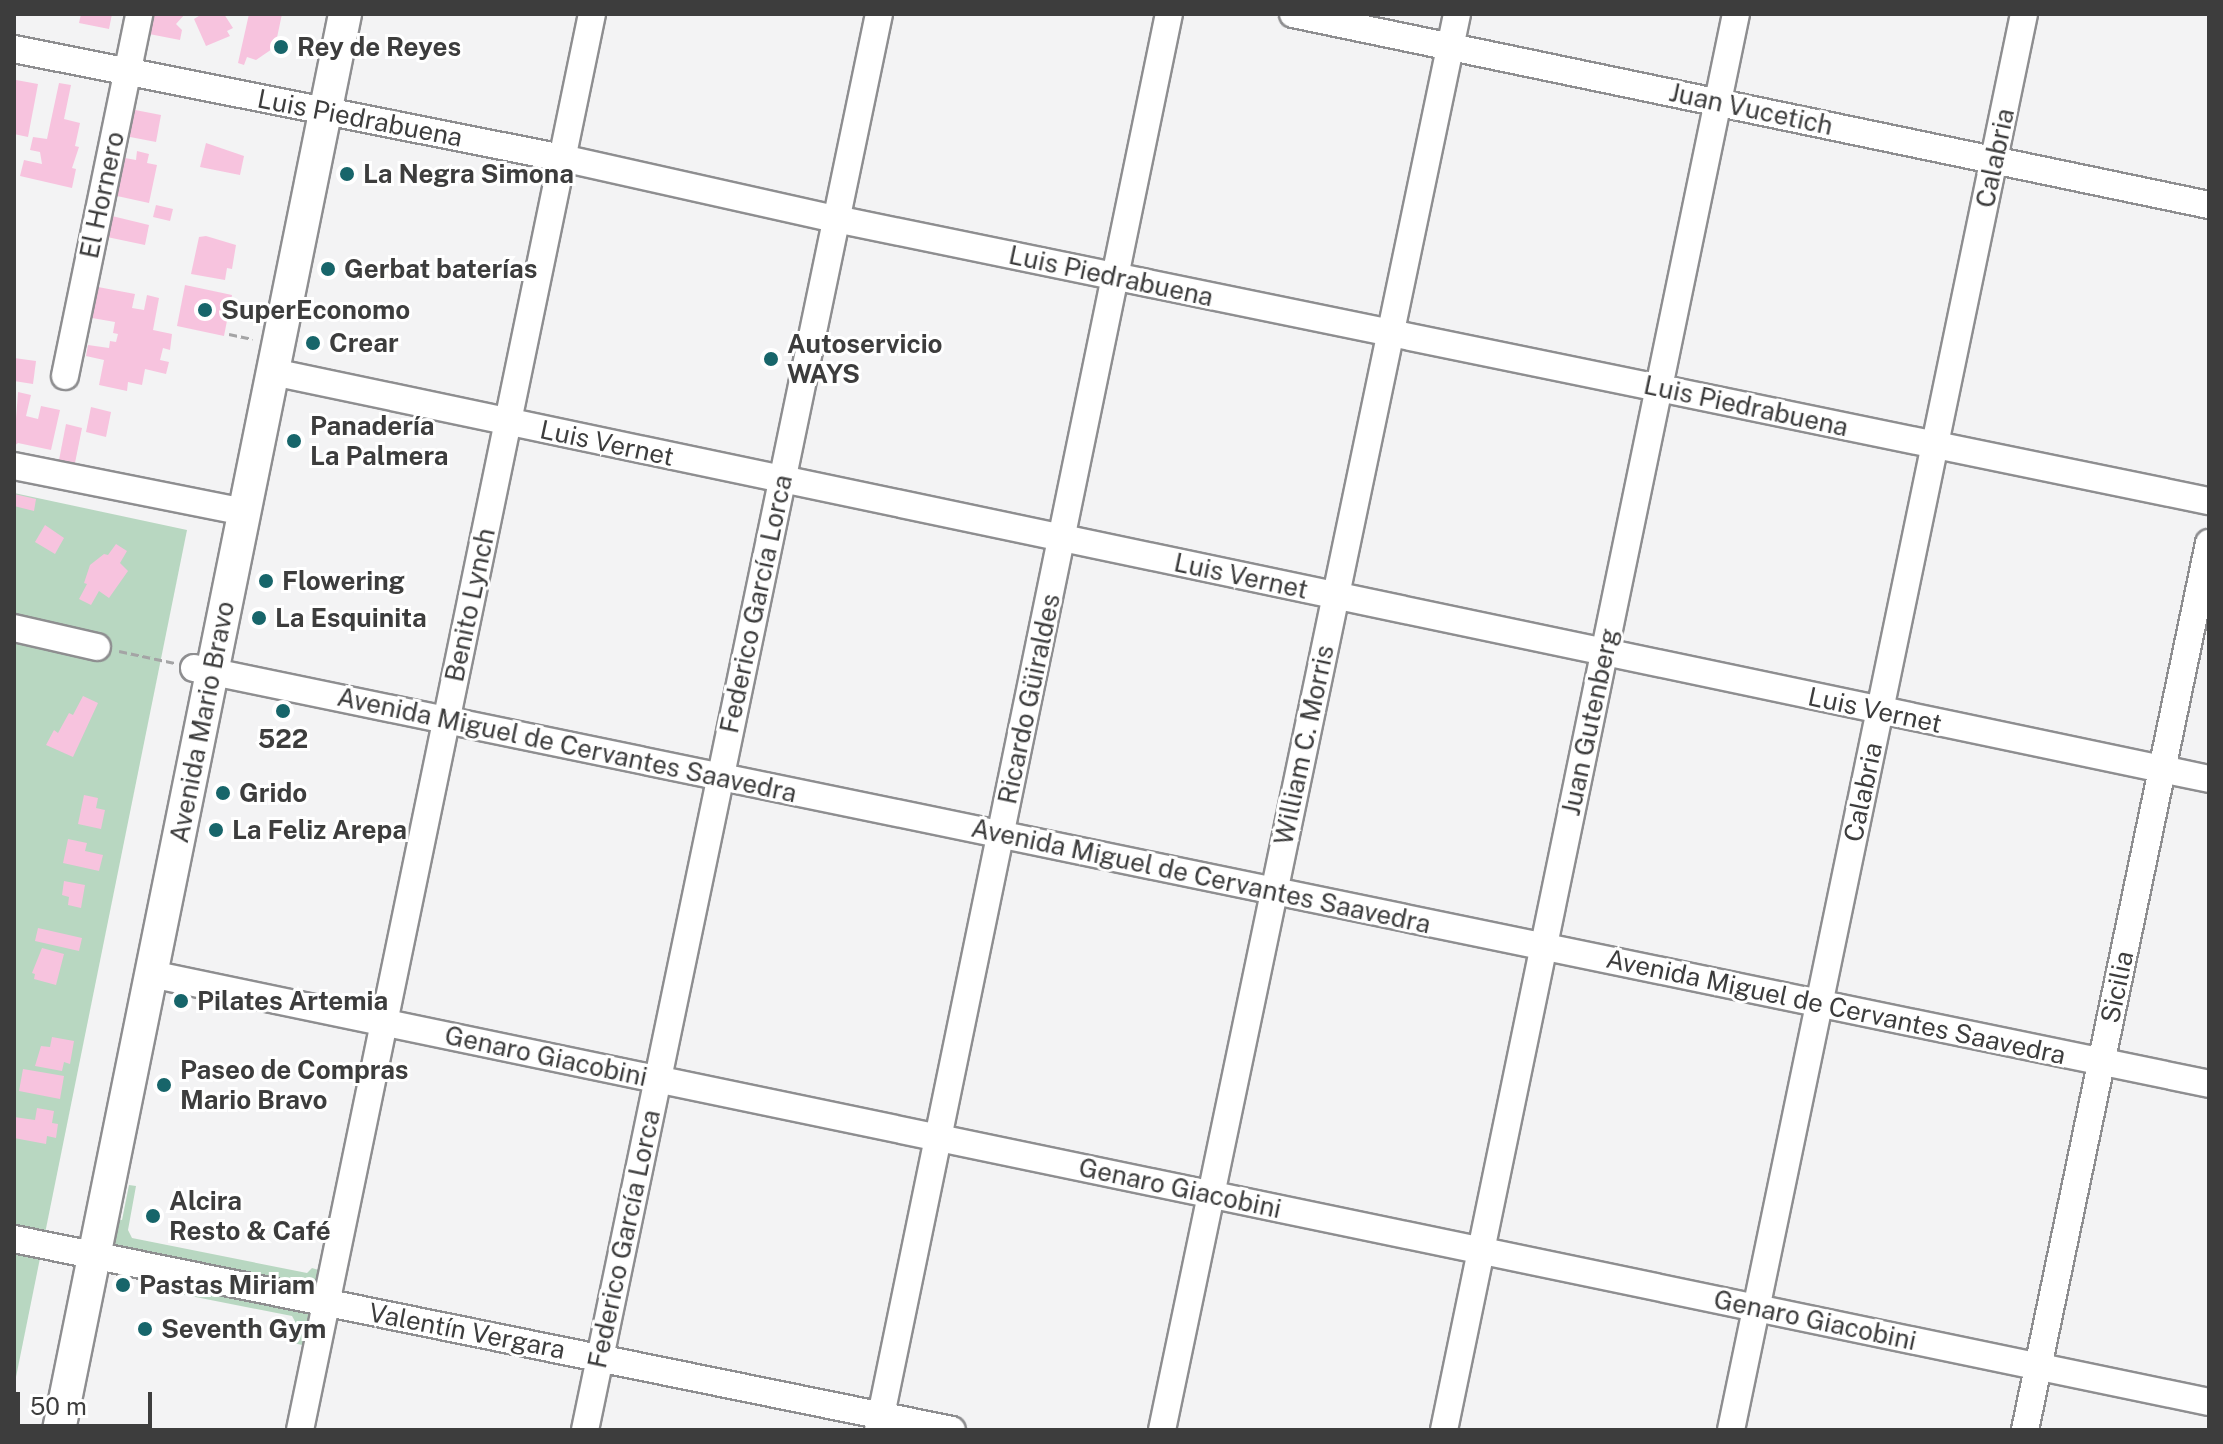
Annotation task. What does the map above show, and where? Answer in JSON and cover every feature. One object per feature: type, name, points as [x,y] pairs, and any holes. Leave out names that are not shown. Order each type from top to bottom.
[{"type":"main road","name":"Avenida Mario Bravo","points":[[59,1430],[85,1254],[235,510],[273,372],[316,108],[325,14]]},
{"type":"main road","name":"Avenida Mario Bravo","points":[[235,510],[244,337],[345,14]]},
{"type":"main road","name":"Avenida Mario Bravo","points":[[40,1430],[151,974],[203,670]]},
{"type":"street","name":"El Hornero","points":[[65,376],[139,14]]},
{"type":"street","name":"Benito Lynch","points":[[300,1430],[592,14]]},
{"type":"street","name":"Federico García Lorca","points":[[585,1430],[879,14]]},
{"type":"street","name":"Ricardo Güiraldes","points":[[880,1423],[1169,14]]},
{"type":"street","name":"Juan Vucetich","points":[[1293,14],[2209,205]]},
{"type":"street","name":"William C. Morris","points":[[1162,1430],[1457,14]]},
{"type":"street","name":"Juan Gutenberg","points":[[1444,1430],[1736,14]]},
{"type":"street","name":"Calabria","points":[[1731,1430],[2024,14]]},
{"type":"street","name":"Luis Piedrabuena","points":[[14,49],[562,158],[836,219],[2209,501]]},
{"type":"street","name":"Luis Vernet","points":[[273,372],[2209,779]]},
{"type":"street","points":[[14,466],[235,510]]},
{"type":"street","name":"Sicilia","points":[[2025,1430],[2209,543]]},
{"type":"street","points":[[14,628],[97,647]]},
{"type":"street","name":"Avenida Miguel de Cervantes Saavedra","points":[[203,670],[2209,1084]]},
{"type":"street","name":"Genaro Giacobini","points":[[151,974],[2209,1402]]},
{"type":"street","name":"Valentín Vergara","points":[[14,1239],[600,1358],[880,1423],[952,1430]]},
{"type":"path","points":[[97,647],[203,670]]},
{"type":"green space","points":[[14,493],[187,530],[14,1387]]},
{"type":"green space","points":[[129,1185],[136,1186],[128,1230],[132,1238],[307,1273],[312,1268],[322,1271],[319,1280],[308,1285],[120,1247],[110,1240],[111,1218],[122,1220]]},
{"type":"green space","points":[[152,1276],[303,1306],[312,1314],[307,1346],[293,1343],[297,1325],[292,1316],[150,1288]]},
{"type":"building","points":[[81,14],[112,14],[109,29],[79,23]]},
{"type":"building","points":[[148,14],[185,14],[176,24],[182,30],[180,40],[144,33]]},
{"type":"building","points":[[202,14],[224,14],[233,28],[227,31],[230,36],[206,46],[194,19]]},
{"type":"building","points":[[249,14],[282,14],[275,47],[256,60],[247,57],[244,65],[238,63]]},
{"type":"building","points":[[16,80],[38,84],[28,137],[14,134]]},
{"type":"building","points":[[59,83],[71,85],[64,119],[80,123],[75,146],[79,147],[72,168],[76,169],[72,188],[20,176],[24,160],[42,164],[40,152],[30,150],[33,137],[47,139]]},
{"type":"building","points":[[130,109],[161,115],[156,142],[125,136]]},
{"type":"building","points":[[206,143],[244,156],[240,175],[200,167]]},
{"type":"building","points":[[137,151],[149,154],[147,163],[157,165],[149,203],[117,196],[125,158],[136,160]]},
{"type":"building","points":[[156,205],[173,209],[170,221],[153,217]]},
{"type":"building","points":[[112,216],[149,225],[145,245],[107,237]]},
{"type":"building","points":[[206,236],[236,245],[232,269],[227,268],[225,280],[191,274],[199,237]]},
{"type":"building","name":"SuperEconomo","points":[[185,285],[232,295],[224,336],[177,326]]},
{"type":"building","points":[[98,287],[135,294],[132,308],[144,310],[147,295],[159,298],[153,330],[172,334],[170,350],[163,348],[160,360],[169,362],[166,374],[145,369],[142,385],[128,382],[127,391],[99,385],[104,360],[86,356],[88,345],[109,348],[110,341],[116,342],[118,334],[113,333],[115,322],[92,318]]},
{"type":"building","points":[[14,358],[36,361],[33,384],[14,381]]},
{"type":"building","points":[[18,392],[31,395],[26,416],[38,419],[41,406],[60,410],[51,450],[18,443],[14,446]]},
{"type":"building","points":[[91,407],[111,412],[106,437],[86,432]]},
{"type":"building","points":[[66,424],[82,428],[75,463],[59,460]]},
{"type":"building","points":[[14,494],[36,499],[34,511],[14,506]]},
{"type":"building","points":[[45,525],[64,538],[55,554],[35,542]]},
{"type":"building","points":[[116,544],[127,551],[120,563],[128,571],[109,598],[99,591],[91,605],[79,599],[87,584],[84,583],[90,565],[104,554],[108,555]]},
{"type":"building","points":[[83,696],[98,703],[73,757],[46,745],[54,730],[58,733],[69,713],[73,715]]},
{"type":"building","points":[[84,795],[98,798],[96,808],[105,810],[101,829],[78,824]]},
{"type":"building","points":[[68,839],[87,843],[85,851],[103,855],[99,871],[63,863]]},
{"type":"building","points":[[64,881],[85,885],[81,908],[68,905],[69,897],[62,895]]},
{"type":"building","points":[[38,928],[82,938],[79,951],[35,941]]},
{"type":"building","points":[[42,948],[64,954],[56,985],[34,979],[35,974],[32,973]]},
{"type":"building","points":[[52,1037],[74,1041],[70,1064],[64,1062],[62,1071],[35,1066],[41,1046],[50,1047]]},
{"type":"building","points":[[23,1069],[64,1076],[60,1099],[19,1091]]},
{"type":"building","points":[[37,1108],[54,1111],[52,1123],[58,1124],[56,1138],[47,1136],[46,1144],[14,1138],[14,1117],[35,1120]]},
{"type":"place","name":"Rey de Reyes","points":[[281,47]]},
{"type":"place","name":"La Negra Simona","points":[[347,174]]},
{"type":"place","name":"Gerbat baterías","points":[[328,269]]},
{"type":"place","name":"SuperEconomo","points":[[205,310]]},
{"type":"place","name":"Crear","points":[[313,343]]},
{"type":"place","name":"Autoservicio WAYS","points":[[771,359]]},
{"type":"place","name":"Panadería La Palmera","points":[[294,441]]},
{"type":"place","name":"Flowering","points":[[266,581]]},
{"type":"place","name":"La Esquinita","points":[[259,618]]},
{"type":"place","name":"522","points":[[283,711]]},
{"type":"place","name":"Grido","points":[[223,793]]},
{"type":"place","name":"La Feliz Arepa","points":[[216,830]]},
{"type":"place","name":"Pilates Artemia","points":[[181,1001]]},
{"type":"place","name":"Paseo de Compras Mario Bravo","points":[[164,1085]]},
{"type":"place","name":"Alcira Resto & Café","points":[[153,1216]]},
{"type":"place","name":"Pastas Miriam","points":[[123,1285]]},
{"type":"place","name":"Seventh Gym","points":[[145,1329]]}]
